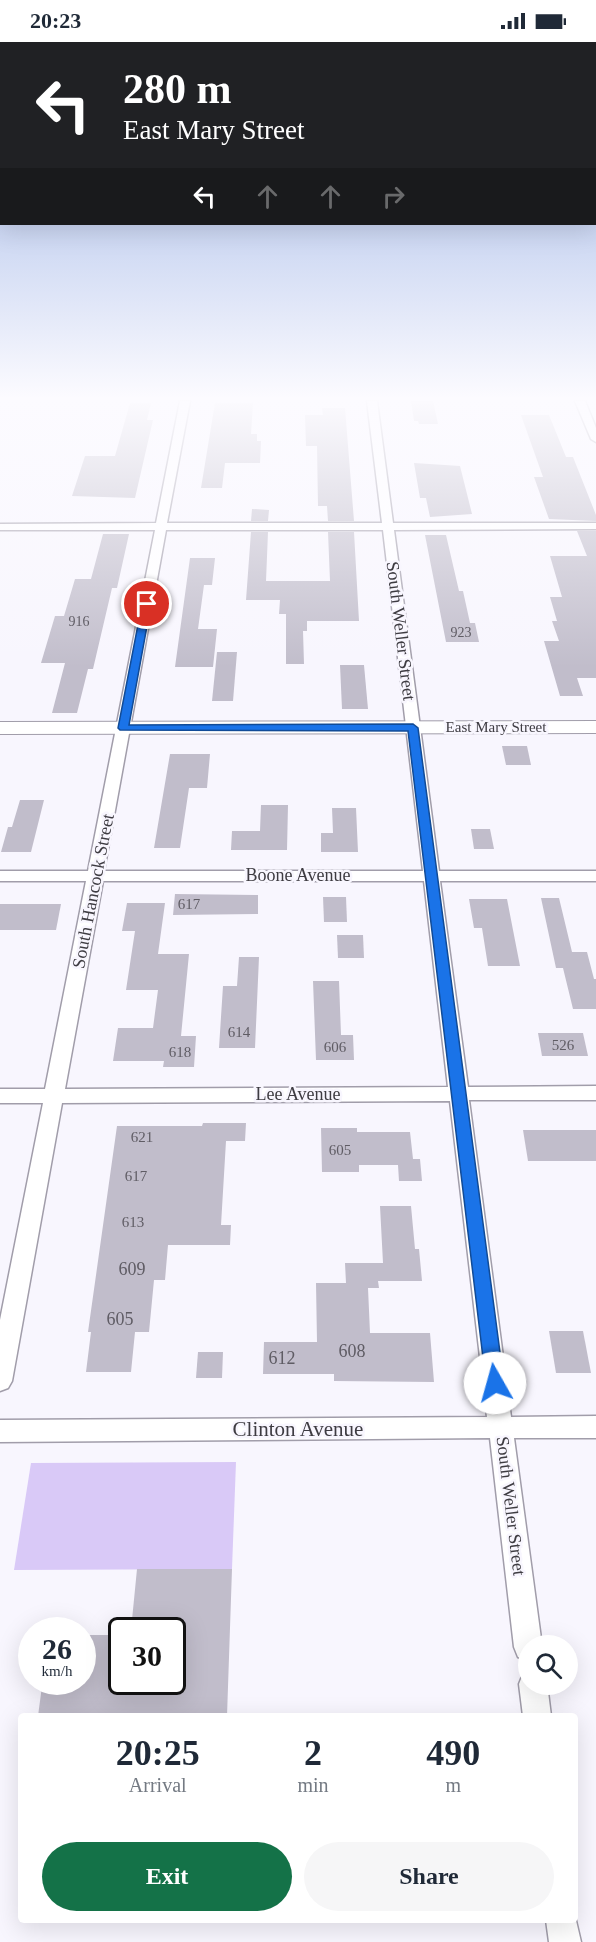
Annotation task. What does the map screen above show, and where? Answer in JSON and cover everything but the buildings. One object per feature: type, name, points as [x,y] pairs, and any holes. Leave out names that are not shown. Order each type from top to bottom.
[{"type":"main road","name":"East Mary Street","points":[[0,728],[596,727]]},
{"type":"street","name":"South Hancock Street","points":[[0,1381],[168,490]]},
{"type":"street","name":"South Weller Street","points":[[383,490],[527,1635]]},
{"type":"street","points":[[0,527],[596,526]]},
{"type":"street","name":"Boone Avenue","points":[[0,876],[596,876]]},
{"type":"street","name":"Lee Avenue","points":[[0,1096],[596,1093]]},
{"type":"street","name":"Clinton Avenue","points":[[0,1431],[596,1427]]},
{"type":"street","points":[[534,1695],[537,1713]]},
{"type":"street","points":[[562,1923],[565,1942]]},
{"type":"shaded area","points":[[236,1462],[232,1569],[14,1570],[31,1463]]},
{"type":"route","points":[[147,604],[123,728],[413,728],[495,1383]]}]
